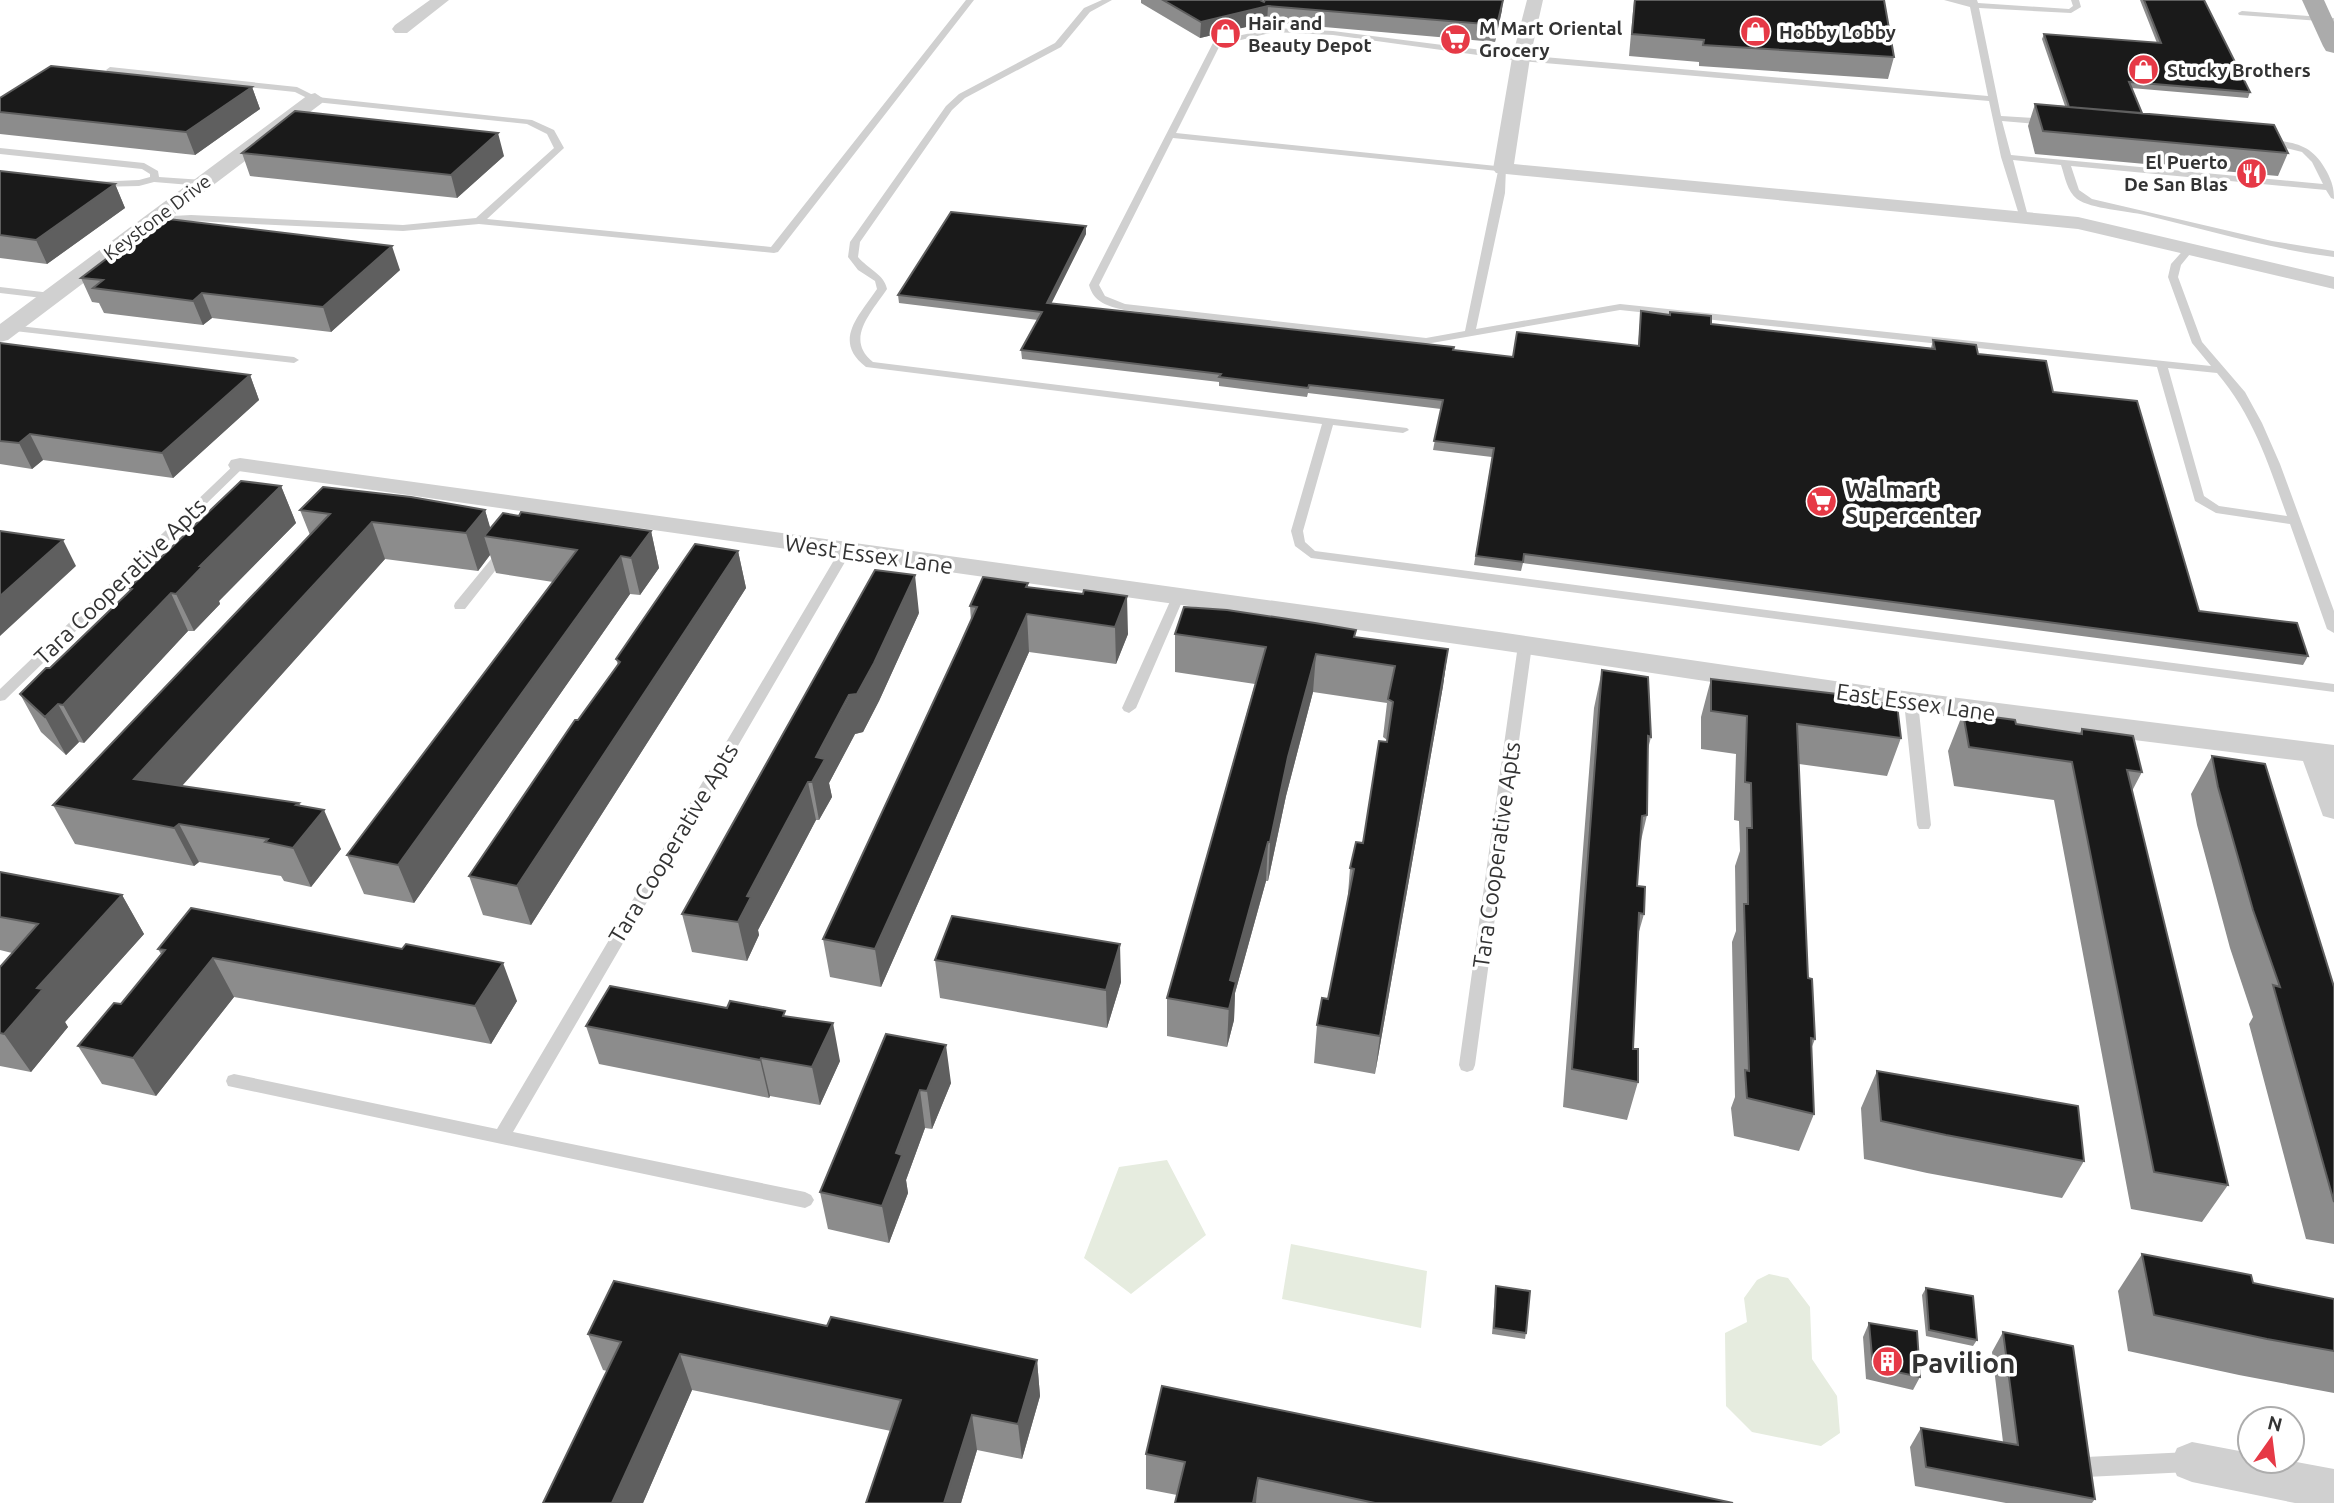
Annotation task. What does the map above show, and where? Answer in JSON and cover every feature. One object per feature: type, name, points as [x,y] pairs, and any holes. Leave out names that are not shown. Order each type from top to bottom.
[{"type":"main road","points":[[2326,16],[2334,46]]},
{"type":"street","points":[[401,29],[441,0]]},
{"type":"street","points":[[1535,0],[1521,58],[1503,169],[2097,225],[2191,247],[2302,278],[2334,283]]},
{"type":"street","name":"Keystone Drive","points":[[5,332],[315,99]]},
{"type":"street","name":"West Essex Lane","points":[[240,466],[532,515],[846,550],[1512,643]]},
{"type":"street","name":"East Essex Lane","points":[[1512,643],[1911,702],[2325,754]]},
{"type":"street","points":[[2325,754],[2334,808]]},
{"type":"street","points":[[2192,1462],[2334,1490]]},
{"type":"lane","points":[[153,220],[191,218],[403,228],[479,222],[774,250],[970,0]]},
{"type":"lane","points":[[1108,0],[1087,10],[1058,45],[962,96],[949,108],[925,141],[855,242],[853,257],[862,268],[880,280],[882,289],[854,335],[852,347],[857,358],[870,365],[1403,430]]},
{"type":"lane","points":[[1948,0],[2071,11],[2077,7],[2075,0]]},
{"type":"lane","points":[[1974,2],[1997,118],[2023,216]]},
{"type":"lane","points":[[2242,13],[2326,16]]},
{"type":"lane","points":[[1993,99],[1521,58],[1332,33],[1274,30],[1241,35],[1217,43],[1094,285],[1095,292],[1104,301],[1124,307],[1426,341],[1620,307],[2220,370]]},
{"type":"lane","points":[[110,70],[297,90],[315,99],[529,122],[551,132],[559,148],[479,222]]},
{"type":"lane","points":[[1997,118],[2064,124]]},
{"type":"lane","points":[[1169,135],[1503,169],[1470,333]]},
{"type":"lane","points":[[2250,141],[2304,147],[2311,153],[2332,192]]},
{"type":"lane","points":[[0,151],[144,166],[155,173],[154,179]]},
{"type":"lane","points":[[2006,157],[2332,192]]},
{"type":"lane","points":[[2065,163],[2078,198],[2157,214],[2274,246],[2334,254]]},
{"type":"lane","points":[[80,182],[106,186],[154,179],[203,183]]},
{"type":"lane","points":[[2191,247],[2176,264],[2173,276],[2197,343],[2241,394],[2256,423],[2274,464],[2334,629]]},
{"type":"lane","points":[[0,290],[51,296]]},
{"type":"lane","points":[[5,332],[294,360]]},
{"type":"lane","points":[[2162,364],[2199,498],[2216,509],[2293,521]]},
{"type":"lane","points":[[1328,422],[1297,531],[1299,542],[1311,554],[2334,688]]},
{"type":"lane","name":"Tara Cooperative Apts","points":[[0,697],[240,466]]},
{"type":"lane","points":[[460,606],[514,537]]},
{"type":"lane","name":"Tara Cooperative Apts","points":[[501,1137],[846,550]]},
{"type":"lane","points":[[1129,708],[1178,597]]},
{"type":"lane","name":"Tara Cooperative Apts","points":[[1468,1065],[1512,643]]},
{"type":"lane","points":[[1911,702],[1924,825]]},
{"type":"lane","points":[[234,1080],[804,1200]]},
{"type":"lane","points":[[2086,1467],[2192,1462]]},
{"type":"shaded area","points":[[1167,1160],[1206,1235],[1131,1294],[1084,1258],[1119,1167]]},
{"type":"shaded area","points":[[1291,1244],[1427,1271],[1421,1328],[1282,1299]]},
{"type":"shaded area","points":[[1769,1274],[1788,1278],[1810,1307],[1812,1359],[1837,1396],[1840,1433],[1821,1446],[1752,1432],[1726,1406],[1725,1333],[1747,1322],[1744,1298],[1757,1280]]},
{"type":"building","points":[[1163,0],[1503,0],[1497,25],[1268,6],[1201,22]]},
{"type":"building","name":"Hobby Lobby","points":[[1635,0],[1884,0],[1894,57],[1703,45],[1704,40],[1632,34]]},
{"type":"building","name":"Stucky Brothers","points":[[2144,0],[2204,0],[2250,92],[2129,82],[2142,113],[2069,107],[2044,34],[2161,43]]},
{"type":"building","points":[[51,66],[252,87],[186,132],[0,112],[0,98]]},
{"type":"building","points":[[2035,104],[2274,125],[2288,153],[2043,131]]},
{"type":"building","points":[[295,111],[498,133],[451,175],[242,153]]},
{"type":"building","points":[[0,171],[115,184],[36,240],[0,235]]},
{"type":"building","name":"Walmart Supercenter","points":[[951,212],[1086,226],[1047,303],[1454,347],[1453,350],[1513,357],[1517,332],[1639,346],[1641,311],[1670,315],[1670,312],[1711,316],[1711,324],[1935,349],[1933,340],[1976,345],[1978,354],[2046,361],[2053,392],[2137,401],[2199,611],[2297,623],[2308,656],[1524,554],[1523,562],[1476,556],[1494,448],[1434,441],[1443,400],[1309,385],[1308,388],[1219,377],[1221,374],[1021,350],[1042,312],[898,295]]},
{"type":"building","points":[[160,218],[392,246],[323,307],[202,293],[193,301],[93,288],[103,280],[81,278]]},
{"type":"building","points":[[0,343],[250,375],[162,453],[30,434],[19,443],[0,441]]},
{"type":"building","points":[[241,481],[281,486],[200,566],[203,566],[176,594],[171,593],[63,705],[58,704],[45,717],[20,694],[132,589],[129,588]]},
{"type":"building","points":[[323,487],[411,497],[485,510],[466,533],[372,522],[134,779],[299,803],[296,805],[324,810],[293,848],[265,842],[268,839],[179,824],[174,828],[53,805],[330,514],[300,510]]},
{"type":"building","points":[[521,512],[651,531],[631,558],[621,556],[398,865],[347,855],[577,550],[484,536],[503,513],[519,516]]},
{"type":"building","points":[[0,531],[63,540],[0,596]]},
{"type":"building","points":[[695,544],[738,551],[517,886],[469,876],[575,720],[578,720],[620,662],[616,659]]},
{"type":"building","points":[[875,570],[915,575],[874,663],[857,694],[849,695],[816,757],[825,759],[812,782],[808,782],[747,896],[751,897],[738,922],[682,914]]},
{"type":"building","points":[[983,577],[1028,583],[1026,587],[1083,594],[1084,590],[1127,596],[1115,627],[1027,614],[875,949],[823,939],[977,607],[970,606]]},
{"type":"building","points":[[1184,607],[1227,610],[1315,623],[1356,630],[1354,637],[1448,649],[1380,1036],[1317,1025],[1322,998],[1328,999],[1354,869],[1350,868],[1356,842],[1363,843],[1379,741],[1387,742],[1393,702],[1388,699],[1395,666],[1316,654],[1288,757],[1270,842],[1230,980],[1236,982],[1229,1009],[1167,998],[1266,647],[1175,634]]},
{"type":"building","points":[[1602,670],[1648,677],[1651,737],[1648,736],[1647,815],[1642,816],[1637,886],[1645,887],[1644,914],[1639,913],[1633,1049],[1638,1049],[1638,1082],[1572,1069]]},
{"type":"building","points":[[1711,679],[1854,696],[1854,700],[1897,705],[1901,738],[1797,724],[1808,978],[1812,979],[1815,1039],[1811,1038],[1814,1114],[1747,1098],[1745,1070],[1749,1071],[1744,904],[1748,904],[1747,828],[1752,828],[1751,783],[1745,782],[1747,716],[1711,711]]},
{"type":"building","points":[[1963,713],[2015,720],[2016,724],[2082,734],[2082,729],[2133,736],[2142,772],[2127,770],[2228,1185],[2154,1172],[2072,762],[1969,747]]},
{"type":"building","points":[[2212,756],[2265,764],[2334,987],[2334,1202],[2273,985],[2280,987],[2253,910],[2218,787]]},
{"type":"building","points":[[0,872],[122,895],[37,988],[43,989],[4,1034],[0,1033],[0,967],[38,924],[0,917]]},
{"type":"building","points":[[191,908],[402,949],[406,944],[503,963],[475,1006],[213,958],[133,1058],[78,1046],[114,1003],[121,1004],[165,950],[158,949]]},
{"type":"building","points":[[952,916],[1120,944],[1106,990],[935,960]]},
{"type":"building","points":[[610,986],[727,1008],[730,1001],[785,1011],[783,1016],[833,1023],[812,1067],[761,1058],[760,1060],[586,1026]]},
{"type":"building","points":[[886,1034],[946,1045],[927,1091],[920,1090],[896,1153],[902,1155],[882,1206],[820,1192]]},
{"type":"building","points":[[1877,1071],[2078,1106],[2084,1161],[1881,1121]]},
{"type":"building","points":[[2142,1254],[2251,1275],[2253,1283],[2334,1299],[2334,1351],[2154,1315]]},
{"type":"building","points":[[614,1281],[827,1326],[831,1317],[1037,1360],[1018,1424],[972,1415],[944,1503],[866,1503],[901,1400],[680,1354],[612,1503],[543,1503],[621,1342],[588,1334]]},
{"type":"building","points":[[1496,1286],[1530,1291],[1526,1333],[1494,1328]]},
{"type":"building","name":"Pavilion","points":[[1926,1288],[1973,1296],[1977,1340],[1929,1330]]},
{"type":"building","points":[[1869,1323],[1917,1331],[1920,1377],[1873,1367]]},
{"type":"building","points":[[2003,1332],[2073,1346],[2095,1499],[1926,1467],[1921,1428],[2018,1445]]},
{"type":"building","points":[[1162,1386],[1733,1503],[1375,1503],[1258,1478],[1253,1503],[1175,1503],[1185,1462],[1146,1454]]},
{"type":"place","name":"Hobby Lobby","points":[[1756,32]]},
{"type":"place","name":"Hair and Beauty Depot","points":[[1225,34]]},
{"type":"place","name":"M Mart Oriental Grocery","points":[[1456,39]]},
{"type":"place","name":"Stucky Brothers","points":[[2144,70]]},
{"type":"place","name":"El Puerto De San Blas","points":[[2251,173]]},
{"type":"place","name":"Walmart Supercenter","points":[[1822,502]]},
{"type":"place","name":"Pavilion","points":[[1888,1362]]}]
